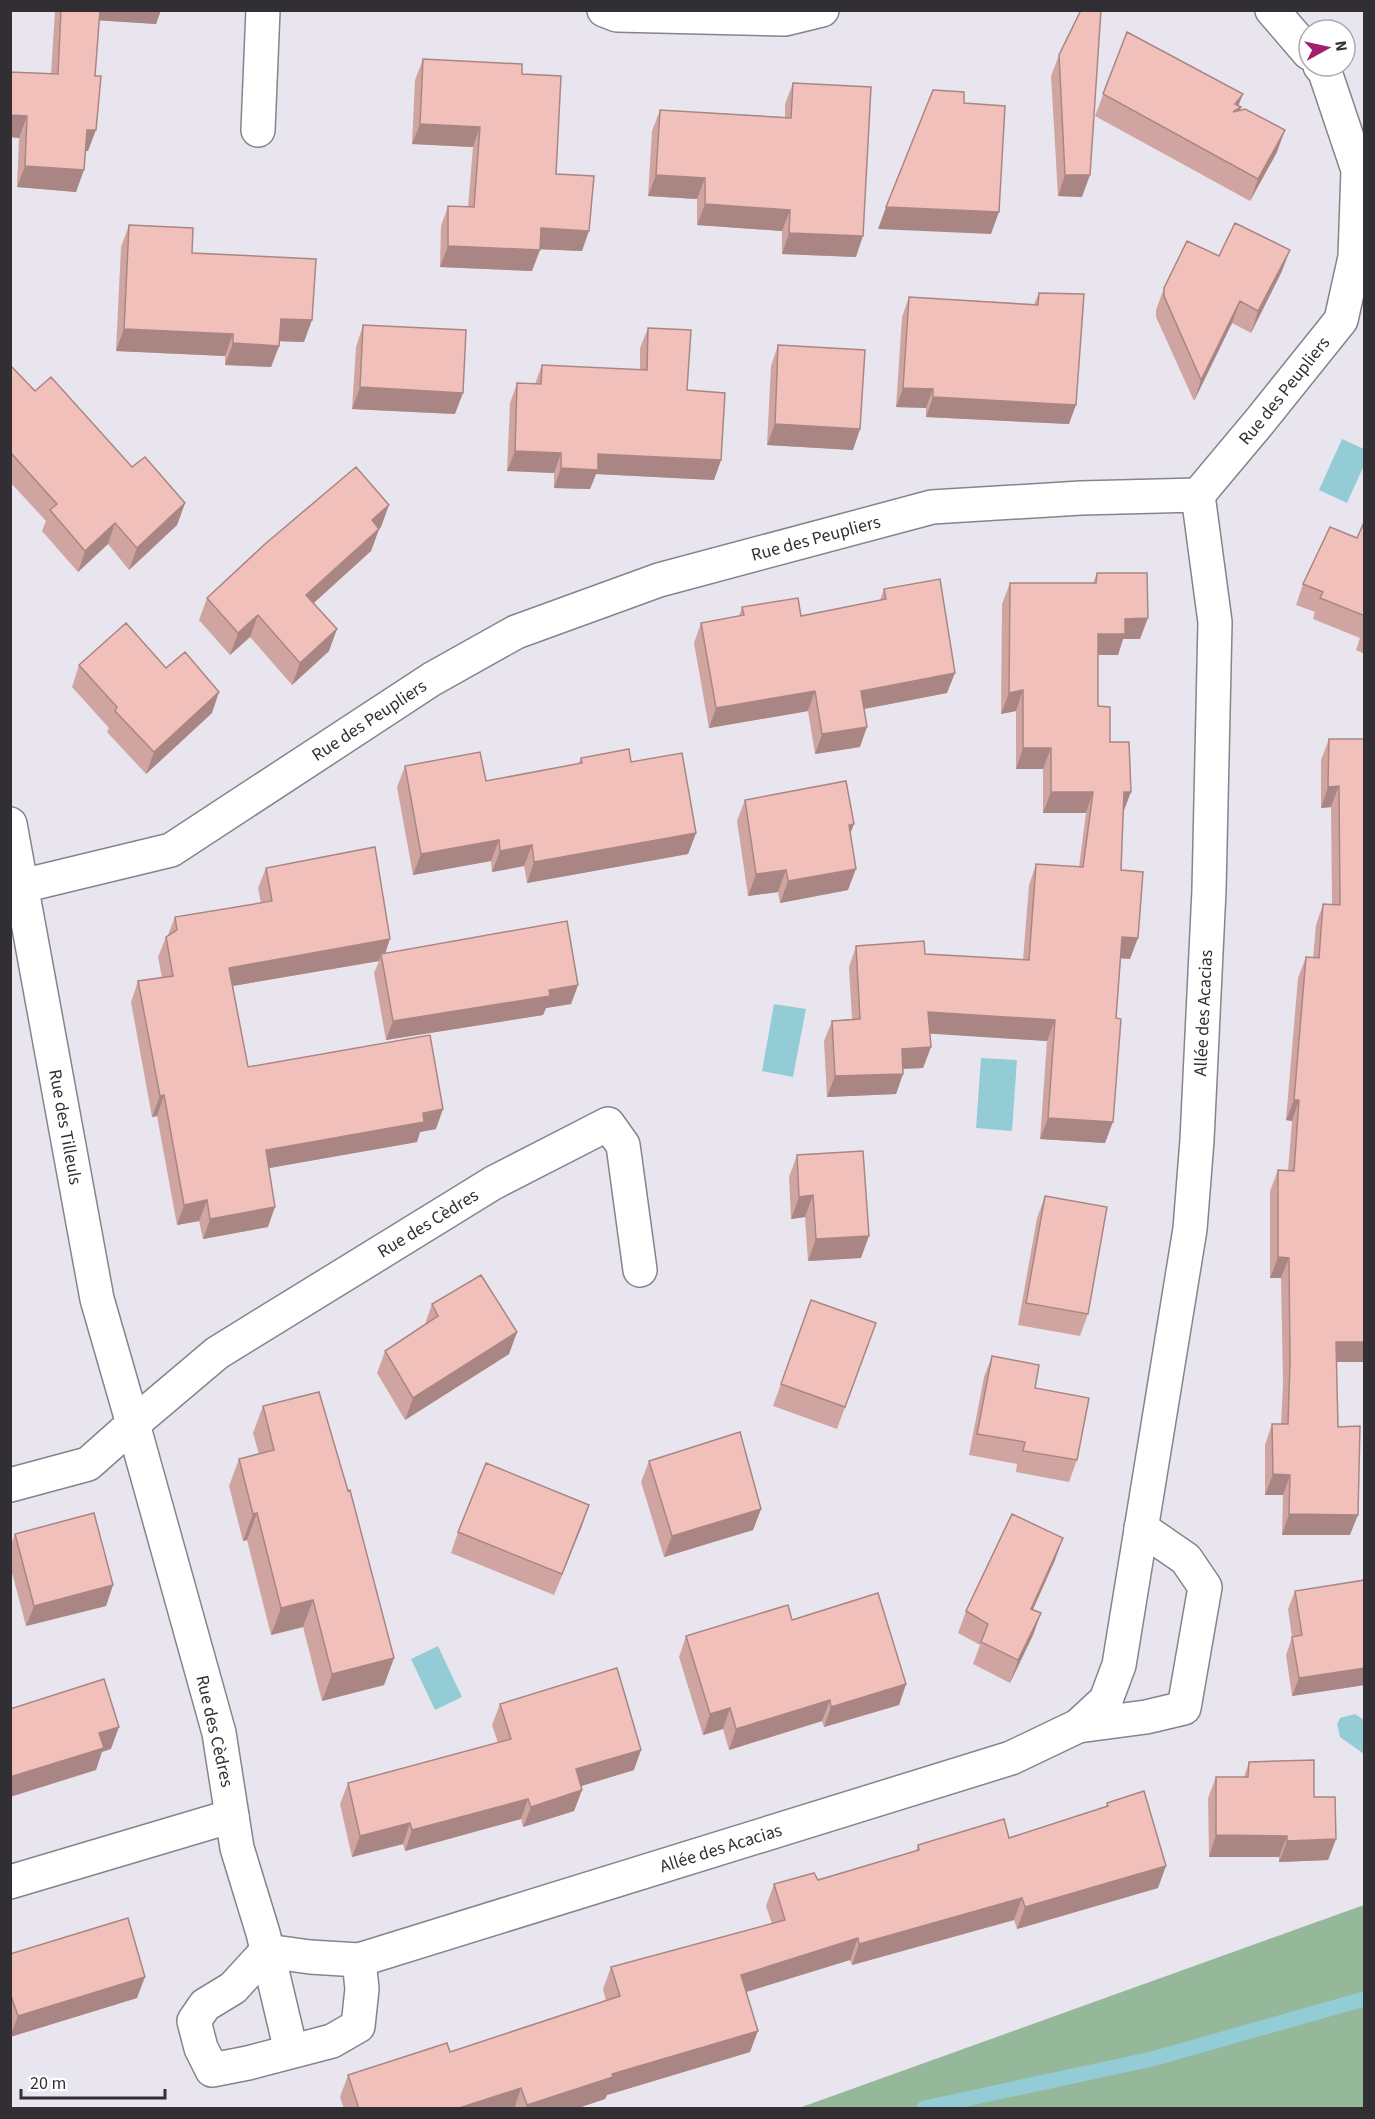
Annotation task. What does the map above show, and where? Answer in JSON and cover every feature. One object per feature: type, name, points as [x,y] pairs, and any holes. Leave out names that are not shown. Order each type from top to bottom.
[{"type":"street","points":[[258,130],[263,10]]},
{"type":"street","points":[[604,10],[617,15],[785,19],[822,10]]},
{"type":"street","points":[[1272,10],[1297,39]]},
{"type":"street","name":"Rue des Peupliers","points":[[22,886],[171,850],[432,679],[516,632],[658,580],[932,507],[1081,498],[1198,495],[1341,320],[1355,257],[1358,170],[1327,78]]},
{"type":"street","name":"Allée des Acacias","points":[[267,1951],[359,1960],[1011,1758],[1078,1726],[1106,1700],[1119,1665],[1190,1229],[1197,1140],[1209,890],[1215,622],[1198,495]]},
{"type":"street","name":"Rue des Tilleuls","points":[[10,824],[97,1299],[133,1424]]},
{"type":"street","name":"Rue des Cèdres","points":[[10,1485],[88,1464],[217,1353],[493,1183],[608,1124],[623,1145],[640,1270]]},
{"type":"street","name":"Rue des Cèdres","points":[[133,1424],[219,1733],[232,1816]]},
{"type":"street","name":"Allée des Acacias","points":[[1078,1726],[1146,1717],[1184,1708],[1204,1587],[1186,1559],[1141,1528]]},
{"type":"street","points":[[10,1882],[232,1816],[237,1848],[263,1933],[291,2051]]},
{"type":"street","points":[[267,1951],[233,1988],[205,2005],[194,2021],[201,2048],[212,2070],[332,2041],[358,2026],[362,1989],[359,1960]]},
{"type":"green space","points":[[1364,1905],[1364,2108],[799,2108]]},
{"type":"water","points":[[1342,439],[1364,449],[1364,465],[1347,503],[1319,490]]},
{"type":"water","points":[[774,1004],[806,1009],[793,1077],[762,1071]]},
{"type":"water","points":[[981,1058],[1017,1060],[1012,1131],[976,1128]]},
{"type":"water","points":[[438,1646],[462,1697],[435,1710],[411,1659]]},
{"type":"water","points":[[1355,1714],[1364,1720],[1364,1754],[1340,1737],[1337,1724],[1340,1718]]},
{"type":"building","points":[[61,10],[100,10],[95,76],[101,76],[96,130],[87,130],[84,170],[25,166],[27,116],[10,115],[10,72],[58,74]]},
{"type":"building","points":[[1081,10],[1101,10],[1090,175],[1065,175],[1059,55]]},
{"type":"building","points":[[1127,32],[1243,94],[1235,104],[1241,107],[1233,112],[1245,109],[1285,130],[1258,179],[1103,94]]},
{"type":"building","points":[[423,59],[522,64],[522,74],[561,76],[556,174],[594,176],[589,231],[541,228],[540,250],[448,246],[448,206],[474,207],[480,127],[420,124]]},
{"type":"building","points":[[793,83],[871,87],[863,236],[789,233],[790,210],[705,204],[705,178],[656,175],[660,110],[791,118]]},
{"type":"building","points":[[933,90],[964,92],[964,103],[1005,106],[999,212],[886,207]]},
{"type":"building","points":[[1235,223],[1290,250],[1258,311],[1240,301],[1201,380],[1164,296],[1164,288],[1187,241],[1219,256]]},
{"type":"building","points":[[129,225],[193,228],[192,253],[316,259],[312,320],[281,319],[279,346],[233,343],[233,334],[124,329]]},
{"type":"building","points":[[1039,293],[1084,294],[1076,405],[933,397],[933,389],[903,388],[909,297],[1038,305]]},
{"type":"building","points":[[363,325],[466,330],[463,393],[360,387]]},
{"type":"building","points":[[648,328],[691,330],[687,390],[725,393],[721,460],[598,454],[598,470],[561,468],[561,453],[515,451],[517,383],[541,384],[542,365],[647,370]]},
{"type":"building","points":[[778,345],[865,350],[860,429],[775,424]]},
{"type":"building","points":[[10,365],[35,391],[51,377],[132,467],[145,457],[185,503],[137,548],[115,523],[85,551],[50,510],[57,504],[10,452]]},
{"type":"building","points":[[356,467],[389,505],[372,520],[379,529],[306,595],[337,629],[300,663],[258,615],[238,633],[207,598],[265,544]]},
{"type":"building","points":[[1365,520],[1365,616],[1320,598],[1323,592],[1303,584],[1330,527],[1357,538]]},
{"type":"building","points":[[1097,573],[1147,573],[1148,618],[1125,619],[1125,634],[1098,634],[1098,706],[1110,707],[1110,742],[1129,742],[1131,792],[1124,792],[1121,870],[1143,872],[1138,938],[1122,937],[1116,1018],[1121,1019],[1113,1122],[1048,1118],[1055,1020],[928,1012],[931,1047],[902,1049],[903,1074],[835,1076],[832,1021],[860,1019],[856,946],[924,941],[925,954],[1029,960],[1036,864],[1083,867],[1093,792],[1051,792],[1051,748],[1023,748],[1023,690],[1009,693],[1010,583],[1096,583]]},
{"type":"building","points":[[940,579],[955,673],[861,691],[867,727],[822,734],[815,691],[716,708],[701,623],[744,615],[742,607],[798,598],[801,616],[886,599],[884,589]]},
{"type":"building","points":[[126,623],[166,668],[185,652],[219,692],[154,752],[115,711],[117,707],[79,665]]},
{"type":"building","points":[[1329,739],[1365,739],[1365,1342],[1336,1342],[1338,1427],[1360,1426],[1358,1515],[1289,1514],[1290,1475],[1273,1474],[1272,1424],[1288,1424],[1290,1363],[1289,1258],[1278,1257],[1278,1170],[1294,1171],[1299,1100],[1294,1100],[1306,957],[1319,958],[1323,904],[1340,905],[1339,786],[1328,787]]},
{"type":"building","points":[[629,749],[631,762],[682,753],[696,833],[534,862],[532,845],[500,851],[499,840],[421,854],[405,766],[480,752],[486,781],[582,763],[581,758]]},
{"type":"building","points":[[846,781],[854,824],[849,825],[856,869],[788,881],[786,870],[756,874],[745,800]]},
{"type":"building","points":[[375,847],[390,939],[229,968],[248,1067],[430,1035],[443,1109],[423,1113],[424,1122],[266,1150],[275,1207],[210,1219],[207,1200],[184,1205],[164,1095],[160,1096],[138,981],[173,976],[166,937],[177,930],[175,917],[272,901],[266,868]]},
{"type":"building","points":[[567,921],[578,985],[549,990],[550,996],[393,1021],[381,954]]},
{"type":"building","points":[[863,1151],[869,1236],[816,1239],[813,1195],[799,1197],[797,1155]]},
{"type":"building","points":[[1045,1196],[1107,1207],[1088,1314],[1026,1303]]},
{"type":"building","points":[[481,1275],[517,1332],[413,1398],[385,1351],[438,1316],[432,1304]]},
{"type":"building","points":[[811,1300],[876,1323],[845,1407],[781,1384]]},
{"type":"building","points":[[992,1356],[1039,1365],[1035,1388],[1089,1398],[1077,1460],[1023,1451],[1025,1442],[977,1434]]},
{"type":"building","points":[[319,1392],[348,1491],[350,1490],[394,1658],[332,1674],[313,1600],[281,1608],[257,1513],[253,1514],[239,1459],[274,1450],[263,1406]]},
{"type":"building","points":[[740,1432],[761,1509],[672,1536],[649,1461]]},
{"type":"building","points":[[486,1463],[589,1505],[562,1574],[458,1532]]},
{"type":"building","points":[[94,1513],[113,1585],[34,1606],[15,1534]]},
{"type":"building","points":[[1012,1514],[1063,1538],[1031,1609],[1041,1613],[1018,1660],[981,1642],[988,1624],[966,1611]]},
{"type":"building","points":[[1365,1580],[1365,1668],[1299,1678],[1292,1637],[1302,1635],[1295,1591]]},
{"type":"building","points":[[878,1593],[906,1684],[831,1707],[830,1700],[736,1729],[730,1708],[710,1714],[686,1636],[788,1605],[792,1620]]},
{"type":"building","points":[[617,1668],[641,1750],[576,1769],[582,1790],[531,1807],[528,1799],[412,1830],[410,1823],[360,1836],[348,1783],[511,1739],[500,1704]]},
{"type":"building","points":[[104,1679],[119,1727],[99,1733],[104,1748],[10,1777],[10,1709]]},
{"type":"building","points":[[1314,1760],[1314,1797],[1335,1797],[1336,1839],[1287,1841],[1287,1836],[1216,1835],[1216,1777],[1248,1777],[1249,1762]]},
{"type":"building","points":[[1144,1791],[1166,1866],[1025,1907],[1022,1898],[859,1944],[858,1938],[741,1975],[758,2031],[612,2074],[613,2077],[527,2105],[521,2088],[456,2109],[359,2109],[348,2075],[447,2043],[450,2052],[620,1996],[611,1967],[785,1920],[774,1884],[814,1873],[818,1880],[919,1850],[918,1845],[1004,1819],[1009,1838],[1108,1806],[1107,1803]]},
{"type":"building","points":[[128,1918],[145,1977],[18,2016],[10,1993],[10,1954]]},
{"type":"waterway","points":[[924,2108],[1152,2059],[1364,1999]]}]
